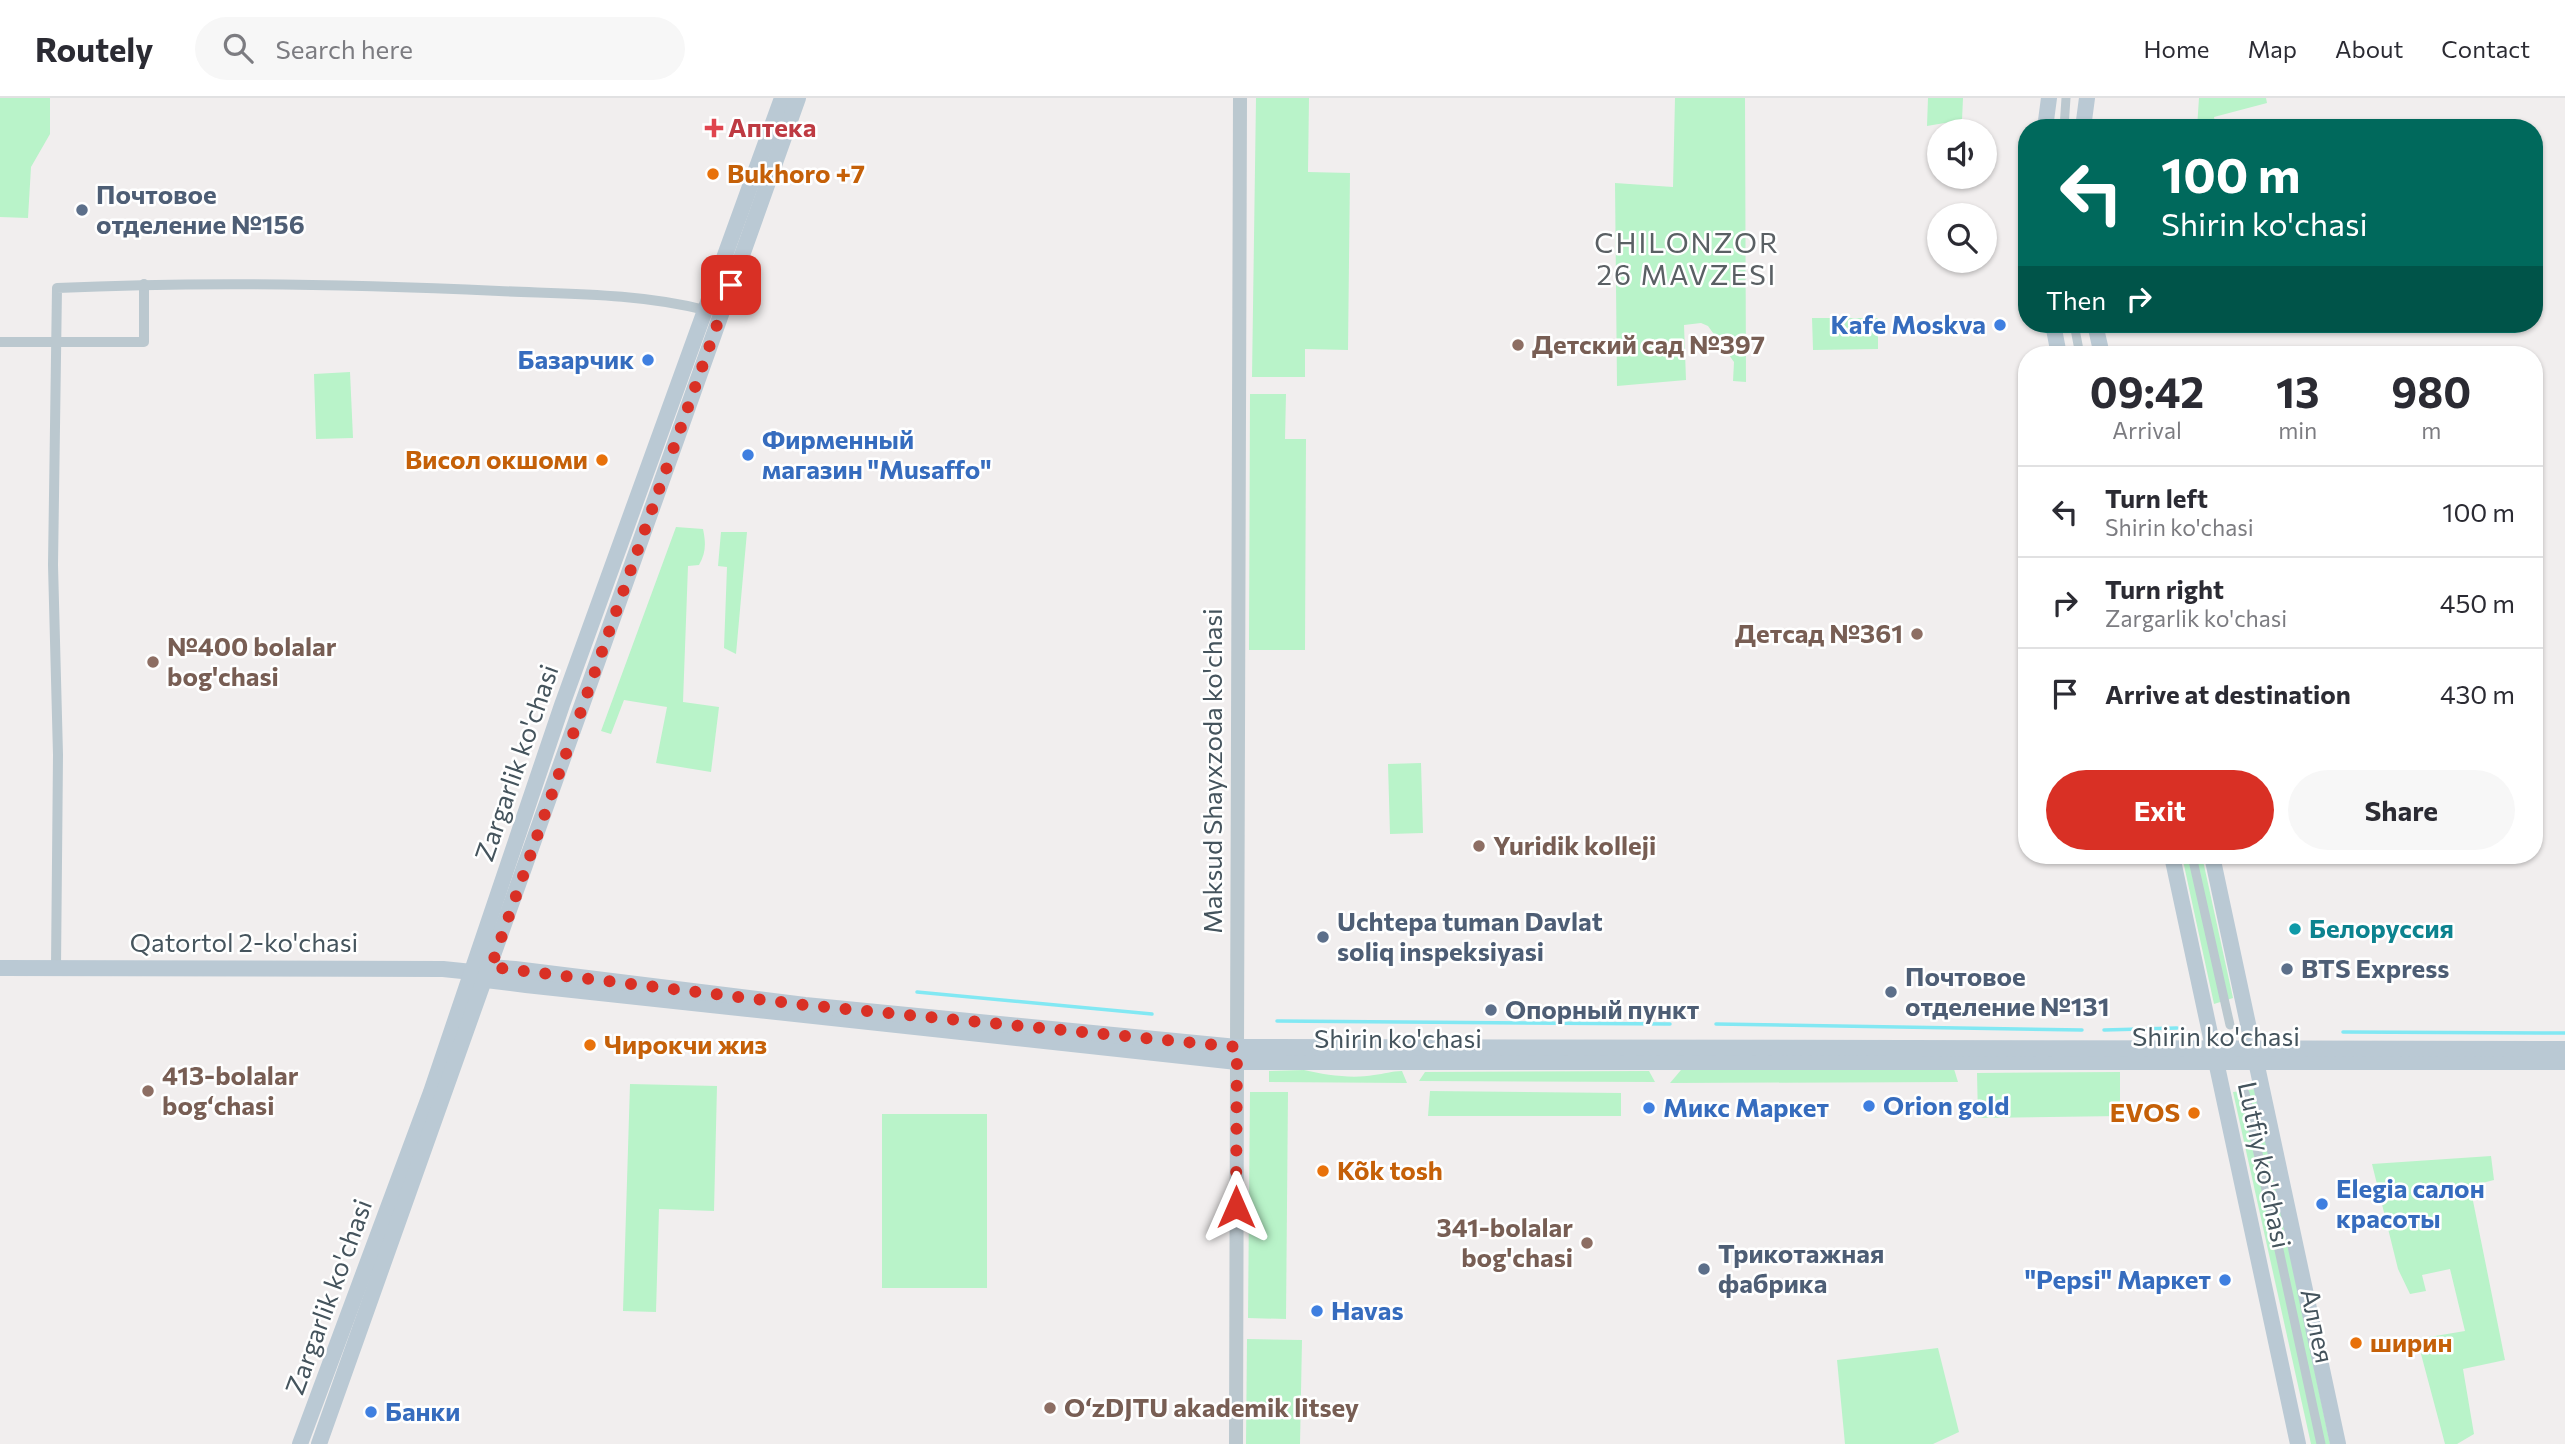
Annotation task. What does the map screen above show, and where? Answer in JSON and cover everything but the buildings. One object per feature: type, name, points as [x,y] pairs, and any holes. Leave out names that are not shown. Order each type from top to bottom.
[{"type":"main road","name":"Zargarlik ko'chasi","points":[[300,1444],[432,1092],[483,973],[562,705],[782,98]]},
{"type":"main road","name":"Zargarlik ko'chasi","points":[[319,1444],[483,973],[799,98]]},
{"type":"main road","points":[[2046,119],[2049,98]]},
{"type":"main road","points":[[2084,119],[2087,98]]},
{"type":"main road","name":"Lutfiy ko'chasi","points":[[2174,864],[2298,1444]]},
{"type":"main road","name":"Lutfiy ko'chasi","points":[[2214,864],[2338,1444]]},
{"type":"main road","name":"Qatortol 2-ko'chasi","points":[[0,968],[399,967],[483,973]]},
{"type":"main road","name":"Shirin ko'chasi","points":[[483,973],[805,1005],[1237,1055],[2256,1056],[2565,1062]]},
{"type":"main road","name":"Shirin ko'chasi","points":[[2256,1056],[2565,1049]]},
{"type":"street","name":"Maksud Shayxzoda ko'chasi","points":[[1236,1444],[1240,98]]},
{"type":"street","points":[[2065,119],[2066,98]]},
{"type":"street","points":[[56,967],[58,755],[53,565],[54,341],[57,288],[144,284],[412,287],[633,299],[705,310]]},
{"type":"street","points":[[0,342],[144,341],[144,284]]},
{"type":"street","points":[[2194,864],[2230,1025]]},
{"type":"street","name":"Аллея","points":[[2245,1093],[2321,1444]]},
{"type":"green space","points":[[0,98],[50,98],[50,134],[31,167],[28,218],[0,217]]},
{"type":"green space","points":[[1256,98],[1309,98],[1308,172],[1350,173],[1348,350],[1305,349],[1305,377],[1252,377]]},
{"type":"green space","points":[[1675,98],[1745,98],[1746,382],[1733,381],[1734,362],[1708,326],[1701,323],[1684,325],[1686,380],[1617,386],[1615,183],[1673,187]]},
{"type":"green space","points":[[1928,98],[1963,98],[1962,119],[1927,119]]},
{"type":"green space","points":[[2199,98],[2266,98],[2267,103],[2214,119],[2198,119]]},
{"type":"green space","points":[[1812,318],[1878,318],[1878,349],[1813,350]]},
{"type":"green space","points":[[350,372],[353,438],[316,439],[314,374]]},
{"type":"green space","points":[[1250,394],[1286,394],[1285,439],[1306,439],[1305,650],[1249,650]]},
{"type":"green space","points":[[676,527],[703,529],[704,534],[705,548],[699,565],[688,566],[683,702],[719,707],[711,772],[656,763],[667,707],[624,700],[611,734],[601,731]]},
{"type":"green space","points":[[721,532],[747,532],[736,654],[724,648],[727,567],[718,566]]},
{"type":"green space","points":[[1421,763],[1423,833],[1390,834],[1388,764]]},
{"type":"green space","points":[[2184,864],[2204,864],[2233,998],[2214,1004]]},
{"type":"green space","points":[[1954,1069],[1958,1082],[1670,1083],[1681,1070]]},
{"type":"green space","points":[[1304,1070],[1357,1077],[1402,1071],[1407,1083],[1269,1082],[1269,1071]]},
{"type":"green space","points":[[1649,1071],[1655,1082],[1419,1081],[1425,1072]]},
{"type":"green space","points":[[2120,1072],[2120,1116],[1978,1118],[1977,1073]]},
{"type":"green space","points":[[630,1084],[717,1086],[714,1211],[659,1209],[656,1312],[623,1311]]},
{"type":"green space","points":[[2256,1089],[2330,1444],[2311,1444],[2233,1092]]},
{"type":"green space","points":[[1430,1091],[1621,1093],[1621,1116],[1428,1116]]},
{"type":"green space","points":[[1250,1092],[1288,1092],[1286,1319],[1248,1318]]},
{"type":"green space","points":[[882,1114],[987,1114],[987,1288],[882,1288]]},
{"type":"green space","points":[[2491,1156],[2494,1180],[2470,1186],[2505,1360],[2463,1369],[2474,1434],[2457,1444],[2445,1444],[2417,1339],[2465,1331],[2450,1269],[2422,1275],[2426,1291],[2410,1294],[2398,1269],[2372,1164]]},
{"type":"green space","points":[[1247,1339],[1302,1340],[1300,1444],[1246,1444]]},
{"type":"green space","points":[[1938,1348],[1959,1432],[1933,1444],[1845,1444],[1837,1360]]},
{"type":"waterway","points":[[917,992],[1152,1014]]},
{"type":"waterway","points":[[1277,1021],[1670,1024]]},
{"type":"waterway","points":[[1716,1024],[2082,1030]]},
{"type":"waterway","points":[[2104,1030],[2177,1028]]},
{"type":"waterway","points":[[2343,1032],[2565,1033]]},
{"type":"place","name":"Аптека","points":[[714,128]]},
{"type":"place","name":"Bukhoro +7","points":[[713,174]]},
{"type":"place","name":"Почтовое отделение №156","points":[[82,210]]},
{"type":"place","name":"Kafe Moskva","points":[[2000,325]]},
{"type":"place","name":"Детский сад №397","points":[[1518,345]]},
{"type":"place","name":"Базарчик","points":[[648,360]]},
{"type":"place","name":"Фирменный магазин \"Musaffo\"","points":[[748,455]]},
{"type":"place","name":"Висол окшоми","points":[[602,460]]},
{"type":"place","name":"Детсад №361","points":[[1917,634]]},
{"type":"place","name":"№400 bolalar bog'chasi","points":[[153,662]]},
{"type":"place","name":"Yuridik kolleji","points":[[1479,846]]},
{"type":"place","name":"Белоруссия","points":[[2295,929]]},
{"type":"place","name":"Uchtepa tuman Davlat soliq inspeksiyasi","points":[[1323,937]]},
{"type":"place","name":"BTS Express","points":[[2287,969]]},
{"type":"place","name":"Почтовое отделение №131","points":[[1891,992]]},
{"type":"place","name":"Опорный пункт","points":[[1491,1010]]},
{"type":"place","name":"Чирокчи жиз","points":[[590,1045]]},
{"type":"place","name":"413-bolalar bogʻchasi","points":[[148,1091]]},
{"type":"place","name":"Orion gold","points":[[1869,1106]]},
{"type":"place","name":"Микс Маркет","points":[[1649,1108]]},
{"type":"place","name":"EVOS","points":[[2194,1113]]},
{"type":"place","name":"Kõk tosh","points":[[1323,1171]]},
{"type":"place","name":"Elegia салон красоты","points":[[2322,1204]]},
{"type":"place","name":"341-bolalar bog'chasi","points":[[1587,1243]]},
{"type":"place","name":"Трикотажная фабрика","points":[[1704,1269]]},
{"type":"place","name":"\"Pepsi\" Маркет","points":[[2225,1280]]},
{"type":"place","name":"Havas","points":[[1317,1311]]},
{"type":"place","name":"ширин","points":[[2356,1343]]},
{"type":"place","name":"OʻzDJTU akademik litsey","points":[[1050,1408]]},
{"type":"place","name":"Банки","points":[[371,1412]]},
{"type":"district","name":"CHILONZOR 26 MAVZESI","points":[[1687,259]]},
{"type":"route","points":[[731,285],[491,967],[805,1005],[1237,1047],[1236,1207]]}]
